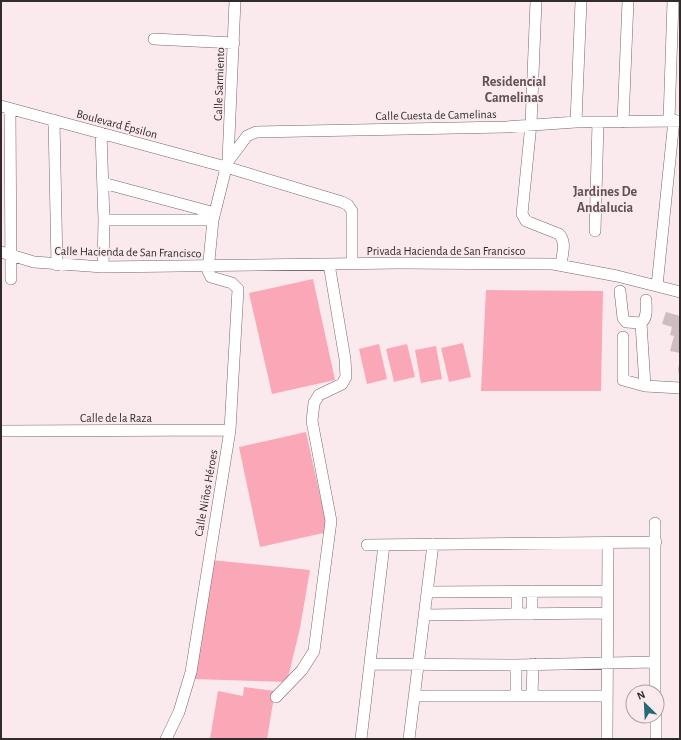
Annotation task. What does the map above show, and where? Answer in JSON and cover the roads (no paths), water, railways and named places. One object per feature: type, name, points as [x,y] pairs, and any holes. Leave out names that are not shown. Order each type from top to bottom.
[{"type":"street","name":"Calle Sarmiento","points":[[227,164],[235,1]]},
{"type":"street","points":[[536,1],[531,124],[523,217],[526,221],[559,234],[562,237],[564,241],[561,264]]},
{"type":"street","points":[[576,122],[581,1]]},
{"type":"street","points":[[623,122],[628,1]]},
{"type":"street","points":[[657,286],[674,120],[673,1]]},
{"type":"street","points":[[154,40],[234,43]]},
{"type":"street","points":[[5,107],[6,254],[11,278]]},
{"type":"street","name":"Boulevard Épsilon","points":[[5,107],[101,133],[227,164],[348,205],[352,211],[352,264]]},
{"type":"street","points":[[54,120],[57,265]]},
{"type":"street","name":"Calle Cuesta de Camelinas","points":[[227,164],[247,136],[256,132],[506,127],[531,124],[576,122],[674,120]]},
{"type":"street","points":[[595,231],[598,122]]},
{"type":"street","points":[[101,133],[104,220],[103,267]]},
{"type":"street","points":[[209,266],[214,216],[227,164]]},
{"type":"street","points":[[103,183],[214,216]]},
{"type":"street","points":[[104,220],[214,216]]},
{"type":"street","name":"Calle Hacienda de San Francisco","points":[[6,254],[57,265],[103,267],[209,266]]},
{"type":"street","points":[[276,697],[302,670],[314,651],[331,521],[312,421],[314,404],[319,395],[342,384],[346,377],[345,359],[329,264]]},
{"type":"street","name":"Privada Hacienda de San Francisco","points":[[209,266],[329,264],[561,264],[680,292]]},
{"type":"street","name":"Calle Niños Héroes","points":[[166,739],[179,712],[190,672],[230,430],[238,289],[232,283],[211,277],[209,275],[209,266]]},
{"type":"street","points":[[620,290],[624,320],[641,323]]},
{"type":"street","points":[[645,386],[641,323],[645,319],[646,300]]},
{"type":"street","points":[[623,337],[622,379],[624,381],[645,386],[680,388]]},
{"type":"street","name":"Calle de la Raza","points":[[1,431],[230,430]]},
{"type":"street","points":[[655,523],[655,684]]},
{"type":"street","points":[[367,545],[608,544],[656,542]]},
{"type":"street","points":[[409,739],[433,544]]},
{"type":"street","points":[[607,739],[608,544]]},
{"type":"street","points":[[361,739],[384,545]]},
{"type":"street","points":[[517,591],[517,614]]},
{"type":"street","points":[[532,591],[532,614]]},
{"type":"street","points":[[427,592],[608,591]]},
{"type":"street","points":[[424,615],[608,613]]},
{"type":"street","points":[[370,664],[516,665],[655,662]]},
{"type":"street","points":[[532,696],[533,664]]},
{"type":"street","points":[[516,665],[516,696]]},
{"type":"street","points":[[414,696],[607,696]]},
{"type":"street","points":[[656,724],[656,739]]},
{"type":"district","name":"Residencial Camelinas","points":[[514,90]]},
{"type":"district","name":"Jardines De Andalucia","points":[[605,200]]}]
